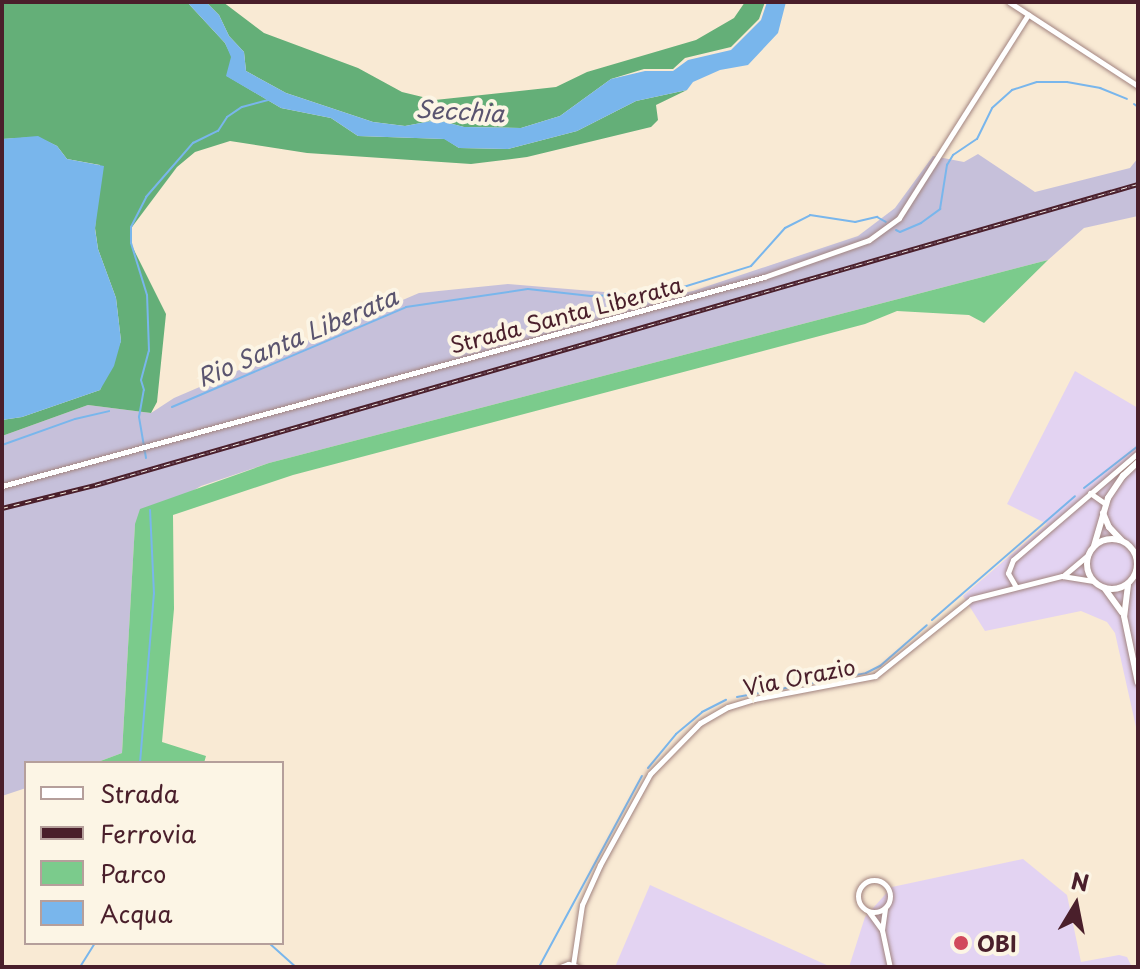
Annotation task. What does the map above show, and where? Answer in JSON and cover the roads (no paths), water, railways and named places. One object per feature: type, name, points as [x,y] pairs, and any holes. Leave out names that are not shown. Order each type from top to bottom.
[{"type":"street","points":[[1009,2],[1138,86]]},
{"type":"street","name":"Strada Santa Liberata","points":[[2,486],[764,277],[876,236],[899,218],[1028,15]]},
{"type":"street","points":[[1017,587],[1008,576],[1010,563],[1138,453]]},
{"type":"street","points":[[1124,616],[1105,589],[1092,581],[1087,571],[1088,555],[1094,546],[1106,504],[1123,476],[1138,462]]},
{"type":"street","points":[[1090,493],[1106,504]]},
{"type":"street","points":[[1103,513],[1109,527],[1133,550],[1137,563],[1128,584],[1124,616],[1138,683]]},
{"type":"street","points":[[1094,546],[1110,539],[1122,541]]},
{"type":"street","name":"Via Orazio","points":[[1062,576],[1088,555]]},
{"type":"street","name":"Via Orazio","points":[[576,966],[582,905],[590,884],[650,774],[693,729],[719,711],[754,699],[875,676],[963,603],[1062,576],[1092,581]]},
{"type":"street","points":[[1105,589],[1117,589],[1128,584]]},
{"type":"street","points":[[882,930],[862,907],[858,895],[860,887],[870,880],[882,882],[888,888],[890,899],[885,908],[882,930],[890,967]]},
{"type":"street","points":[[868,911],[885,908]]},
{"type":"street","points":[[560,967],[576,966]]},
{"type":"water","points":[[187,2],[206,2],[219,15],[229,36],[244,52],[246,71],[286,93],[373,122],[405,126],[437,120],[464,127],[521,128],[560,116],[611,79],[645,71],[673,71],[688,60],[731,50],[761,20],[767,2],[786,2],[778,33],[748,65],[720,70],[693,82],[687,90],[636,101],[577,131],[508,149],[459,148],[444,139],[358,136],[331,118],[281,108],[226,76],[231,57],[225,43]]},
{"type":"water","points":[[38,136],[57,146],[67,159],[104,166],[95,229],[98,249],[116,298],[121,341],[114,366],[100,390],[22,417],[2,420],[2,139]]},
{"type":"waterway","name":"Rio Santa Liberata","points":[[896,230],[900,232],[921,223],[940,209],[947,165],[953,155],[977,139],[992,108],[1012,90],[1037,82],[1067,82],[1100,88],[1127,99]]},
{"type":"waterway","points":[[146,458],[139,417],[144,390],[141,380],[149,351],[147,295],[131,243],[131,227],[146,197],[193,143],[218,131],[227,117],[242,107],[268,100]]},
{"type":"waterway","name":"Rio Santa Liberata","points":[[1134,104],[1138,107]]},
{"type":"waterway","name":"Rio Santa Liberata","points":[[172,407],[406,307],[528,289],[591,296],[664,293],[751,266],[785,228],[810,215],[855,222],[877,217],[886,222]]},
{"type":"waterway","name":"Rio Santa Liberata","points":[[2,445],[75,419],[109,411]]},
{"type":"waterway","points":[[1084,488],[1138,446]]},
{"type":"waterway","points":[[932,620],[1075,496]]},
{"type":"waterway","points":[[140,761],[154,594],[150,510]]},
{"type":"waterway","points":[[737,697],[866,673],[880,666],[927,625]]},
{"type":"waterway","points":[[648,768],[676,734],[702,712],[726,700]]},
{"type":"waterway","points":[[539,967],[642,776]]},
{"type":"waterway","points":[[80,967],[94,945]]},
{"type":"waterway","points":[[271,945],[296,967]]},
{"type":"railway","points":[[2,508],[95,485],[1138,184]]},
{"type":"place","name":"OBI","points":[[961,943]]},
{"type":"water label","name":"Secchia","points":[[460,111]]}]
